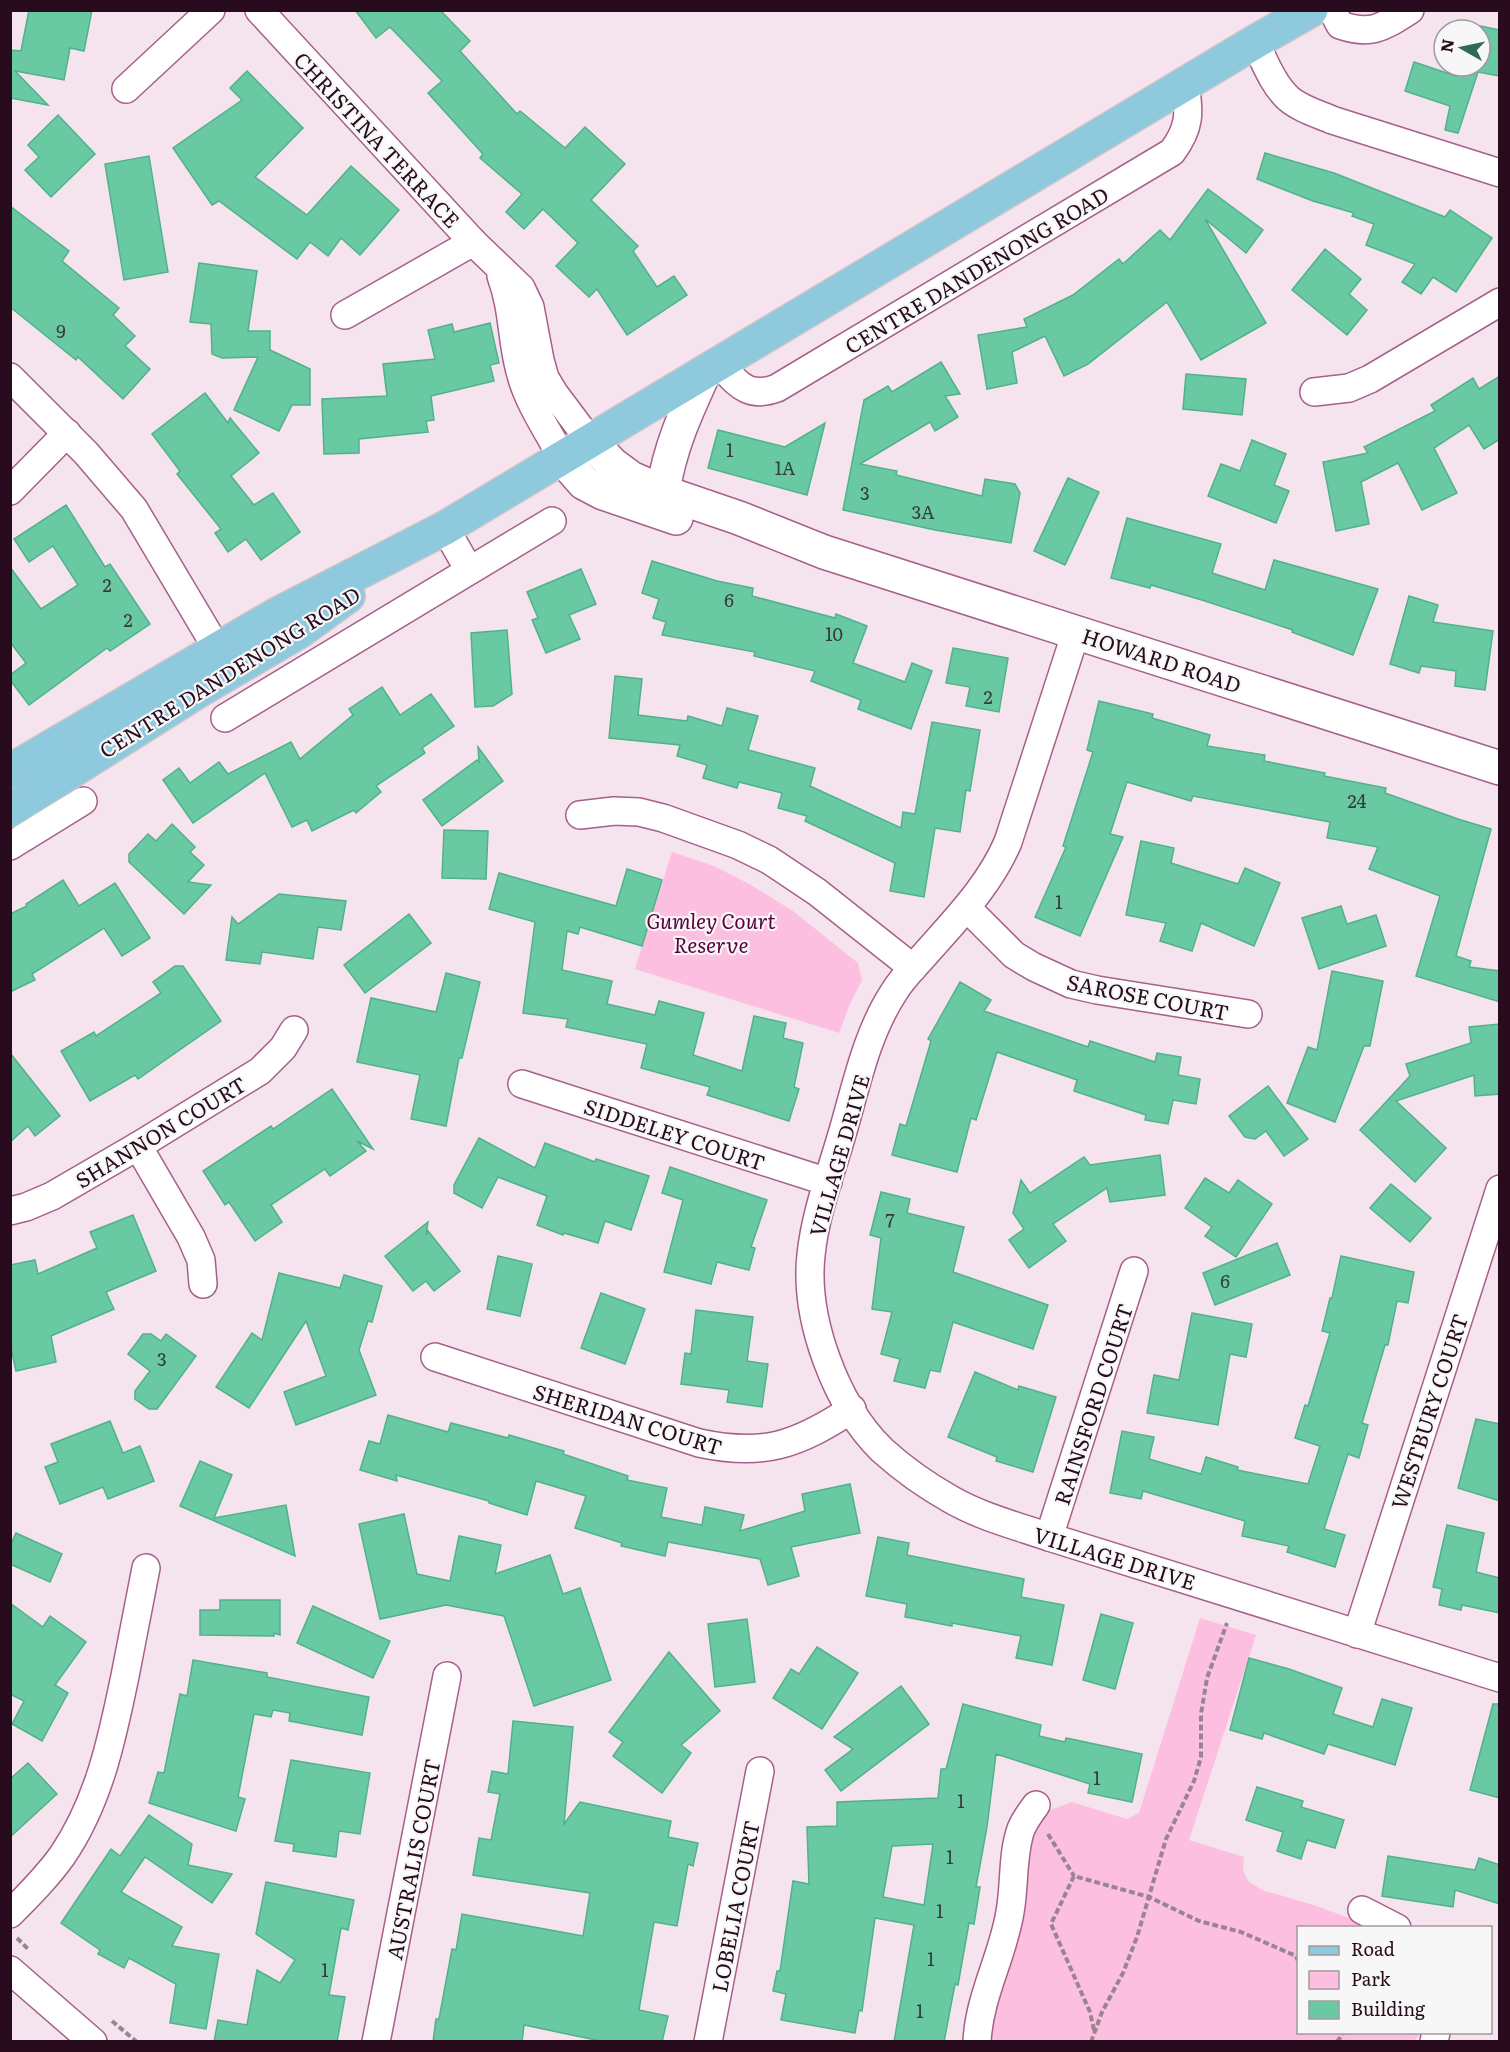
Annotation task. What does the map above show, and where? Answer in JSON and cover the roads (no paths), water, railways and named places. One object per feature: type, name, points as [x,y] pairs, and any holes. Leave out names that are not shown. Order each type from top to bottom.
[{"type":"main road","name":"CENTRE DANDENONG ROAD","points":[[10,771],[225,660],[300,631],[445,528],[1311,10]]},
{"type":"main road","points":[[663,492],[676,434],[712,368]]},
{"type":"main road","name":"HOWARD ROAD","points":[[590,441],[612,464],[631,478],[824,552],[1500,768]]},
{"type":"main road","name":"HOWARD ROAD","points":[[562,458],[584,483],[603,493],[734,535],[824,552]]},
{"type":"main road","name":"CENTRE DANDENONG ROAD","points":[[10,810],[225,660]]},
{"type":"street","points":[[126,89],[211,10]]},
{"type":"street","name":"CHRISTINA TERRACE","points":[[259,10],[473,242],[521,288],[530,307],[545,378],[590,441]]},
{"type":"street","points":[[1332,10],[1340,25],[1356,30],[1380,28],[1410,10]]},
{"type":"street","points":[[1255,42],[1278,86],[1289,99],[1308,110],[1332,120],[1500,173]]},
{"type":"street","name":"CENTRE DANDENONG ROAD","points":[[712,368],[752,392],[764,393],[777,388],[1172,152],[1187,125],[1189,109],[1185,85]]},
{"type":"street","points":[[345,315],[473,242]]},
{"type":"street","name":"CHRISTINA TERRACE","points":[[497,267],[508,296],[521,375],[527,392],[562,458]]},
{"type":"street","points":[[1314,392],[1349,387],[1370,379],[1500,302]]},
{"type":"street","points":[[10,377],[68,433],[134,509],[225,660]]},
{"type":"street","points":[[10,491],[68,433]]},
{"type":"street","name":"CENTRE DANDENONG ROAD","points":[[225,718],[552,521]]},
{"type":"street","points":[[445,528],[469,570]]},
{"type":"street","name":"VILLAGE DRIVE","points":[[1076,632],[1000,861],[987,883],[967,908],[894,991],[870,1041],[828,1182],[812,1247],[811,1289],[818,1332],[828,1368],[862,1426],[881,1449],[911,1474],[953,1501],[987,1516],[1049,1537],[1500,1678]]},
{"type":"street","points":[[10,846],[84,801]]},
{"type":"street","points":[[580,815],[614,811],[639,812],[738,844],[769,860],[817,892],[913,968]]},
{"type":"street","name":"SAROSE COURT","points":[[967,908],[1014,954],[1034,968],[1071,984],[1248,1014]]},
{"type":"street","name":"SHANNON COURT","points":[[10,1211],[52,1196],[260,1071],[278,1054],[294,1030]]},
{"type":"street","name":"SIDDELEY COURT","points":[[522,1084],[828,1182]]},
{"type":"street","points":[[138,1146],[191,1237],[201,1260],[203,1284]]},
{"type":"street","name":"WESTBURY COURT","points":[[1357,1634],[1500,1189]]},
{"type":"street","name":"RAINSFORD COURT","points":[[1049,1537],[1134,1271]]},
{"type":"street","name":"SHERIDAN COURT","points":[[435,1357],[699,1443],[723,1448],[750,1450],[783,1445],[818,1431],[852,1409]]},
{"type":"street","points":[[10,1914],[39,1885],[62,1856],[95,1793],[114,1730],[146,1568]]},
{"type":"street","name":"AUSTRALIS COURT","points":[[376,2042],[447,1676]]},
{"type":"street","name":"LOBELIA COURT","points":[[708,2042],[760,1771]]},
{"type":"street","points":[[976,2042],[982,2006],[1003,1945],[1010,1913],[1019,1837],[1028,1815],[1036,1805]]},
{"type":"street","points":[[1362,1910],[1393,1926]]},
{"type":"street","points":[[10,1970],[93,2042]]},
{"type":"park label","name":"Gumley Court Reserve","points":[[711,931]]}]
